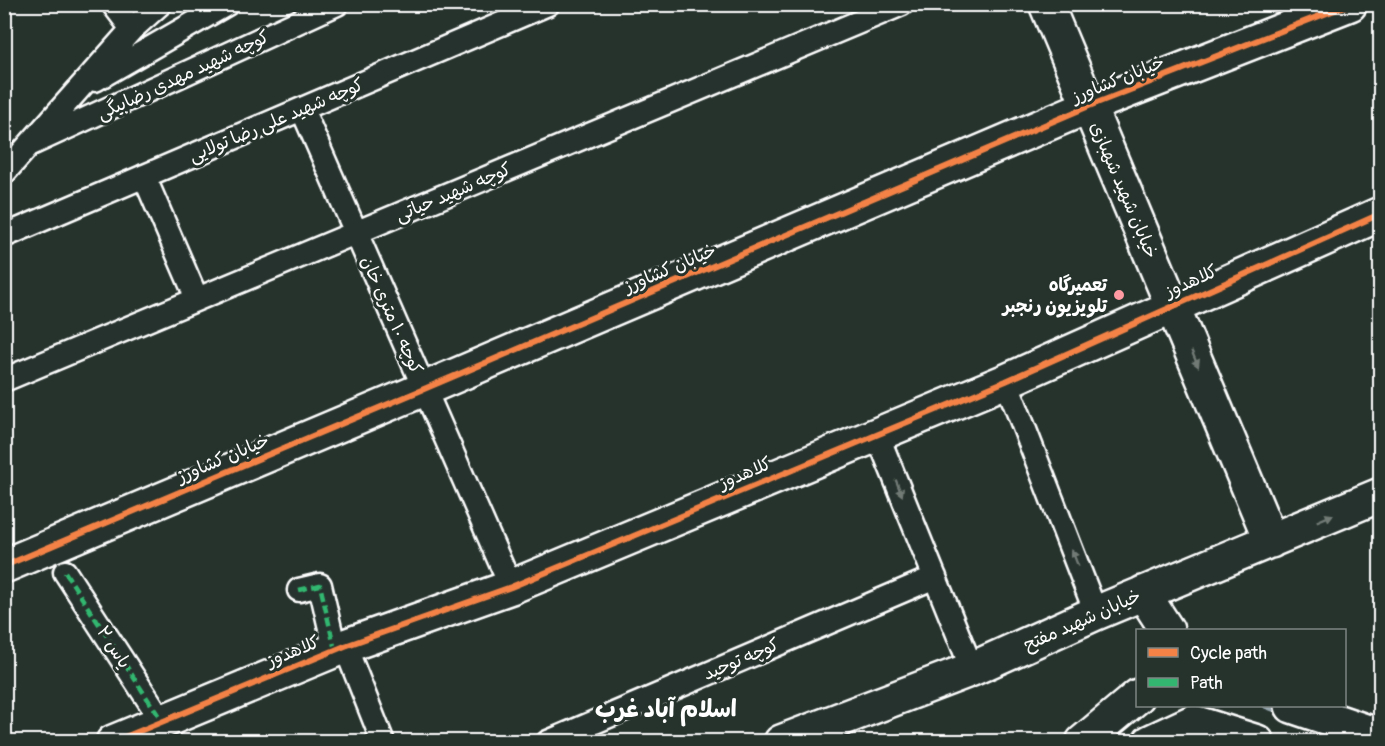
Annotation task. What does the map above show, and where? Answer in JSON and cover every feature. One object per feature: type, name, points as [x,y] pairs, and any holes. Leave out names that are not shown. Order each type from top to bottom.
[{"type":"street","points":[[113,4],[132,29]]},
{"type":"street","points":[[4,173],[132,29],[160,4]]},
{"type":"street","points":[[79,89],[227,4]]},
{"type":"street","name":"کوچه شهید مهدی رضابیگی","points":[[29,145],[337,4]]},
{"type":"street","name":"کوچه شهید علی رضا تولایی","points":[[4,236],[548,4]]},
{"type":"street","name":"کوچه شهید حیاتی","points":[[4,380],[902,4]]},
{"type":"street","name":"خیابان شهید شهبازی","points":[[1047,4],[1271,541]]},
{"type":"street","name":"خیابان کشاورز","points":[[4,566],[1089,106],[1350,4]]},
{"type":"street","name":"کوچه ۱۰ متری خان","points":[[302,110],[511,587]]},
{"type":"street","points":[[144,177],[197,300]]},
{"type":"street","name":"کلاهدوز","points":[[113,741],[340,648],[511,587],[1006,381],[1380,214]]},
{"type":"street","points":[[1006,381],[1096,613]]},
{"type":"street","points":[[877,434],[972,669]]},
{"type":"street","name":"خیابان شهید مفتح","points":[[781,741],[972,669],[1096,613],[1380,495]]},
{"type":"street","name":"یاس ۲","points":[[65,572],[162,721]]},
{"type":"street","name":"کوچه توحید","points":[[548,741],[935,577]]},
{"type":"street","points":[[299,590],[320,585],[340,648],[383,741]]},
{"type":"street","points":[[1143,593],[1166,629]]},
{"type":"street","points":[[1083,741],[1136,697]]},
{"type":"street","points":[[1298,707],[1380,736]]},
{"type":"street","points":[[1150,741],[1195,714],[1257,741]]},
{"type":"waterway","points":[[1269,707],[1282,712]]},
{"type":"marked path","points":[[65,572],[162,721]]},
{"type":"marked path","points":[[299,590],[320,585],[335,650]]},
{"type":"cycle path","points":[[4,566],[1089,106],[1350,4]]},
{"type":"cycle path","points":[[113,742],[345,646],[511,587],[1006,381],[1380,214]]},
{"type":"place","name":"تعمیرگاه تلویزیون رنجبر","points":[[1119,295]]},
{"type":"district","name":"اسلام آباد غرب","points":[[666,709]]}]
